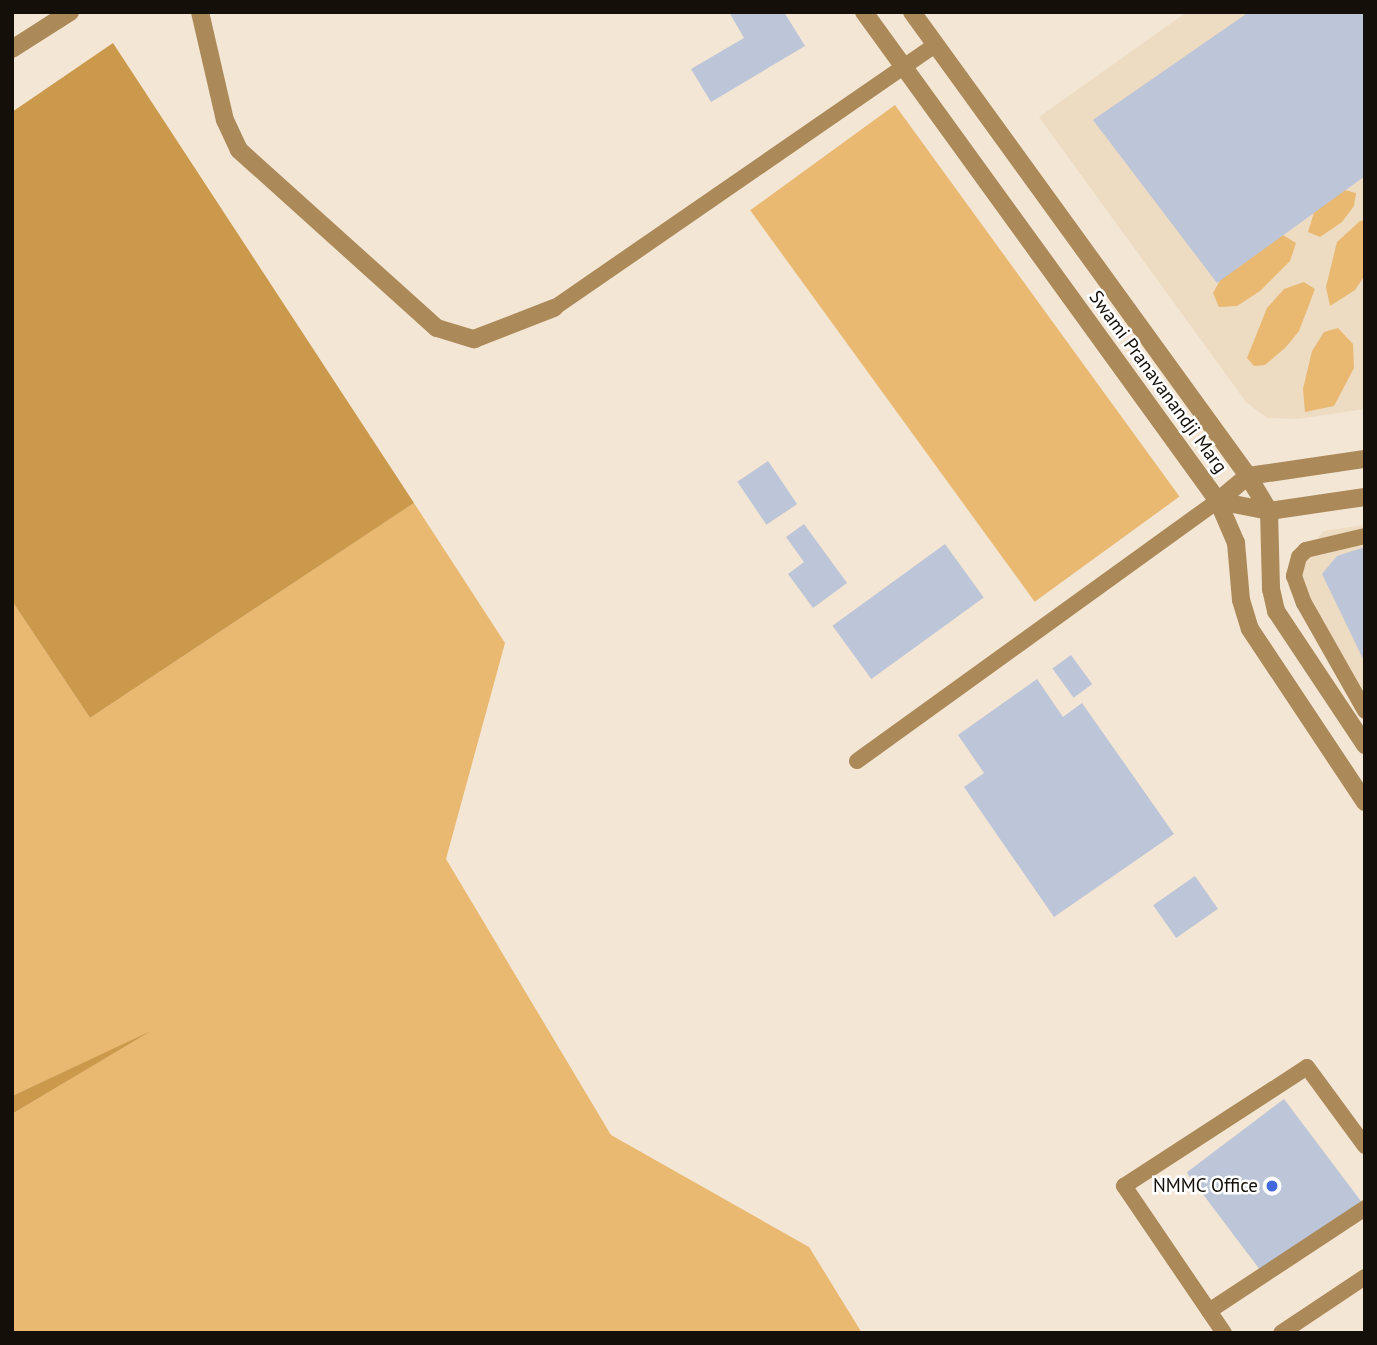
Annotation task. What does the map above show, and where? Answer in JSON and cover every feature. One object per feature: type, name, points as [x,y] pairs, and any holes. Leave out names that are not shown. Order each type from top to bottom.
[{"type":"street","points":[[12,49],[70,12]]},
{"type":"street","points":[[200,12],[225,120],[239,150],[437,328],[474,339],[554,308]]},
{"type":"street","name":"Swami Pranavanandji Marg","points":[[864,12],[1218,501],[1236,543],[1241,600],[1250,629],[1365,802]]},
{"type":"street","name":"Swami Pranavanandji Marg","points":[[912,12],[1248,476],[1269,511],[1271,589],[1276,611],[1362,735]]},
{"type":"street","points":[[1218,501],[1248,476],[1365,459]]},
{"type":"street","points":[[1218,501],[1269,511],[1365,497]]},
{"type":"lane","points":[[554,308],[936,44]]},
{"type":"lane","points":[[856,761],[1218,501]]},
{"type":"lane","points":[[1365,536],[1306,551],[1299,557],[1294,576],[1304,603],[1365,711]]},
{"type":"lane","points":[[1224,1333],[1124,1186],[1307,1067],[1365,1146]]},
{"type":"lane","points":[[1209,1311],[1365,1208]]},
{"type":"lane","points":[[1281,1333],[1365,1277]]},
{"type":"shaded area","points":[[1187,12],[1365,12],[1365,409],[1298,419],[1267,418],[1246,402],[1039,117]]},
{"type":"shaded area","points":[[113,43],[414,503],[90,718],[12,601],[12,112]]},
{"type":"shaded area","points":[[895,105],[1179,497],[1035,602],[750,210]]},
{"type":"shaded area","points":[[1337,188],[1356,193],[1354,206],[1342,222],[1320,237],[1308,232],[1317,203]]},
{"type":"shaded area","points":[[1365,220],[1365,275],[1355,290],[1330,306],[1326,287],[1337,242],[1360,221]]},
{"type":"shaded area","points":[[1283,235],[1296,243],[1290,261],[1260,291],[1237,306],[1219,307],[1213,293],[1226,270]]},
{"type":"shaded area","points":[[1304,282],[1315,289],[1299,331],[1286,347],[1265,365],[1254,366],[1247,358],[1267,308],[1284,289]]},
{"type":"shaded area","points":[[1338,328],[1353,344],[1354,368],[1334,406],[1305,412],[1303,389],[1312,351],[1324,332]]},
{"type":"shaded area","points":[[414,503],[505,643],[446,859],[611,1135],[809,1247],[862,1333],[12,1333],[12,1114],[142,1036],[12,1096],[12,601],[90,718]]},
{"type":"shaded area","points":[[1365,525],[1365,708],[1303,615],[1298,570],[1323,531]]},
{"type":"shaded area","points":[[151,1031],[12,1114],[12,1096]]},
{"type":"building","points":[[729,12],[784,12],[805,46],[711,102],[691,69],[744,38]]},
{"type":"building","points":[[1249,12],[1365,12],[1365,176],[1217,283],[1093,120]]},
{"type":"building","points":[[768,461],[797,504],[766,525],[737,482]]},
{"type":"building","points":[[804,524],[847,583],[813,608],[788,574],[804,562],[786,537]]},
{"type":"building","points":[[945,544],[984,597],[871,679],[833,626]]},
{"type":"building","points":[[1365,547],[1365,663],[1322,574],[1337,556]]},
{"type":"building","points":[[1071,655],[1092,684],[1074,698],[1052,669]]},
{"type":"building","points":[[1037,679],[1063,717],[1082,703],[1174,834],[1054,917],[964,787],[984,773],[958,735]]},
{"type":"building","points":[[1195,876],[1218,909],[1176,938],[1153,905]]},
{"type":"building","name":"NMMC Office","points":[[1284,1099],[1361,1201],[1264,1275],[1187,1172]]},
{"type":"place","name":"NMMC Office","points":[[1272,1186]]}]
